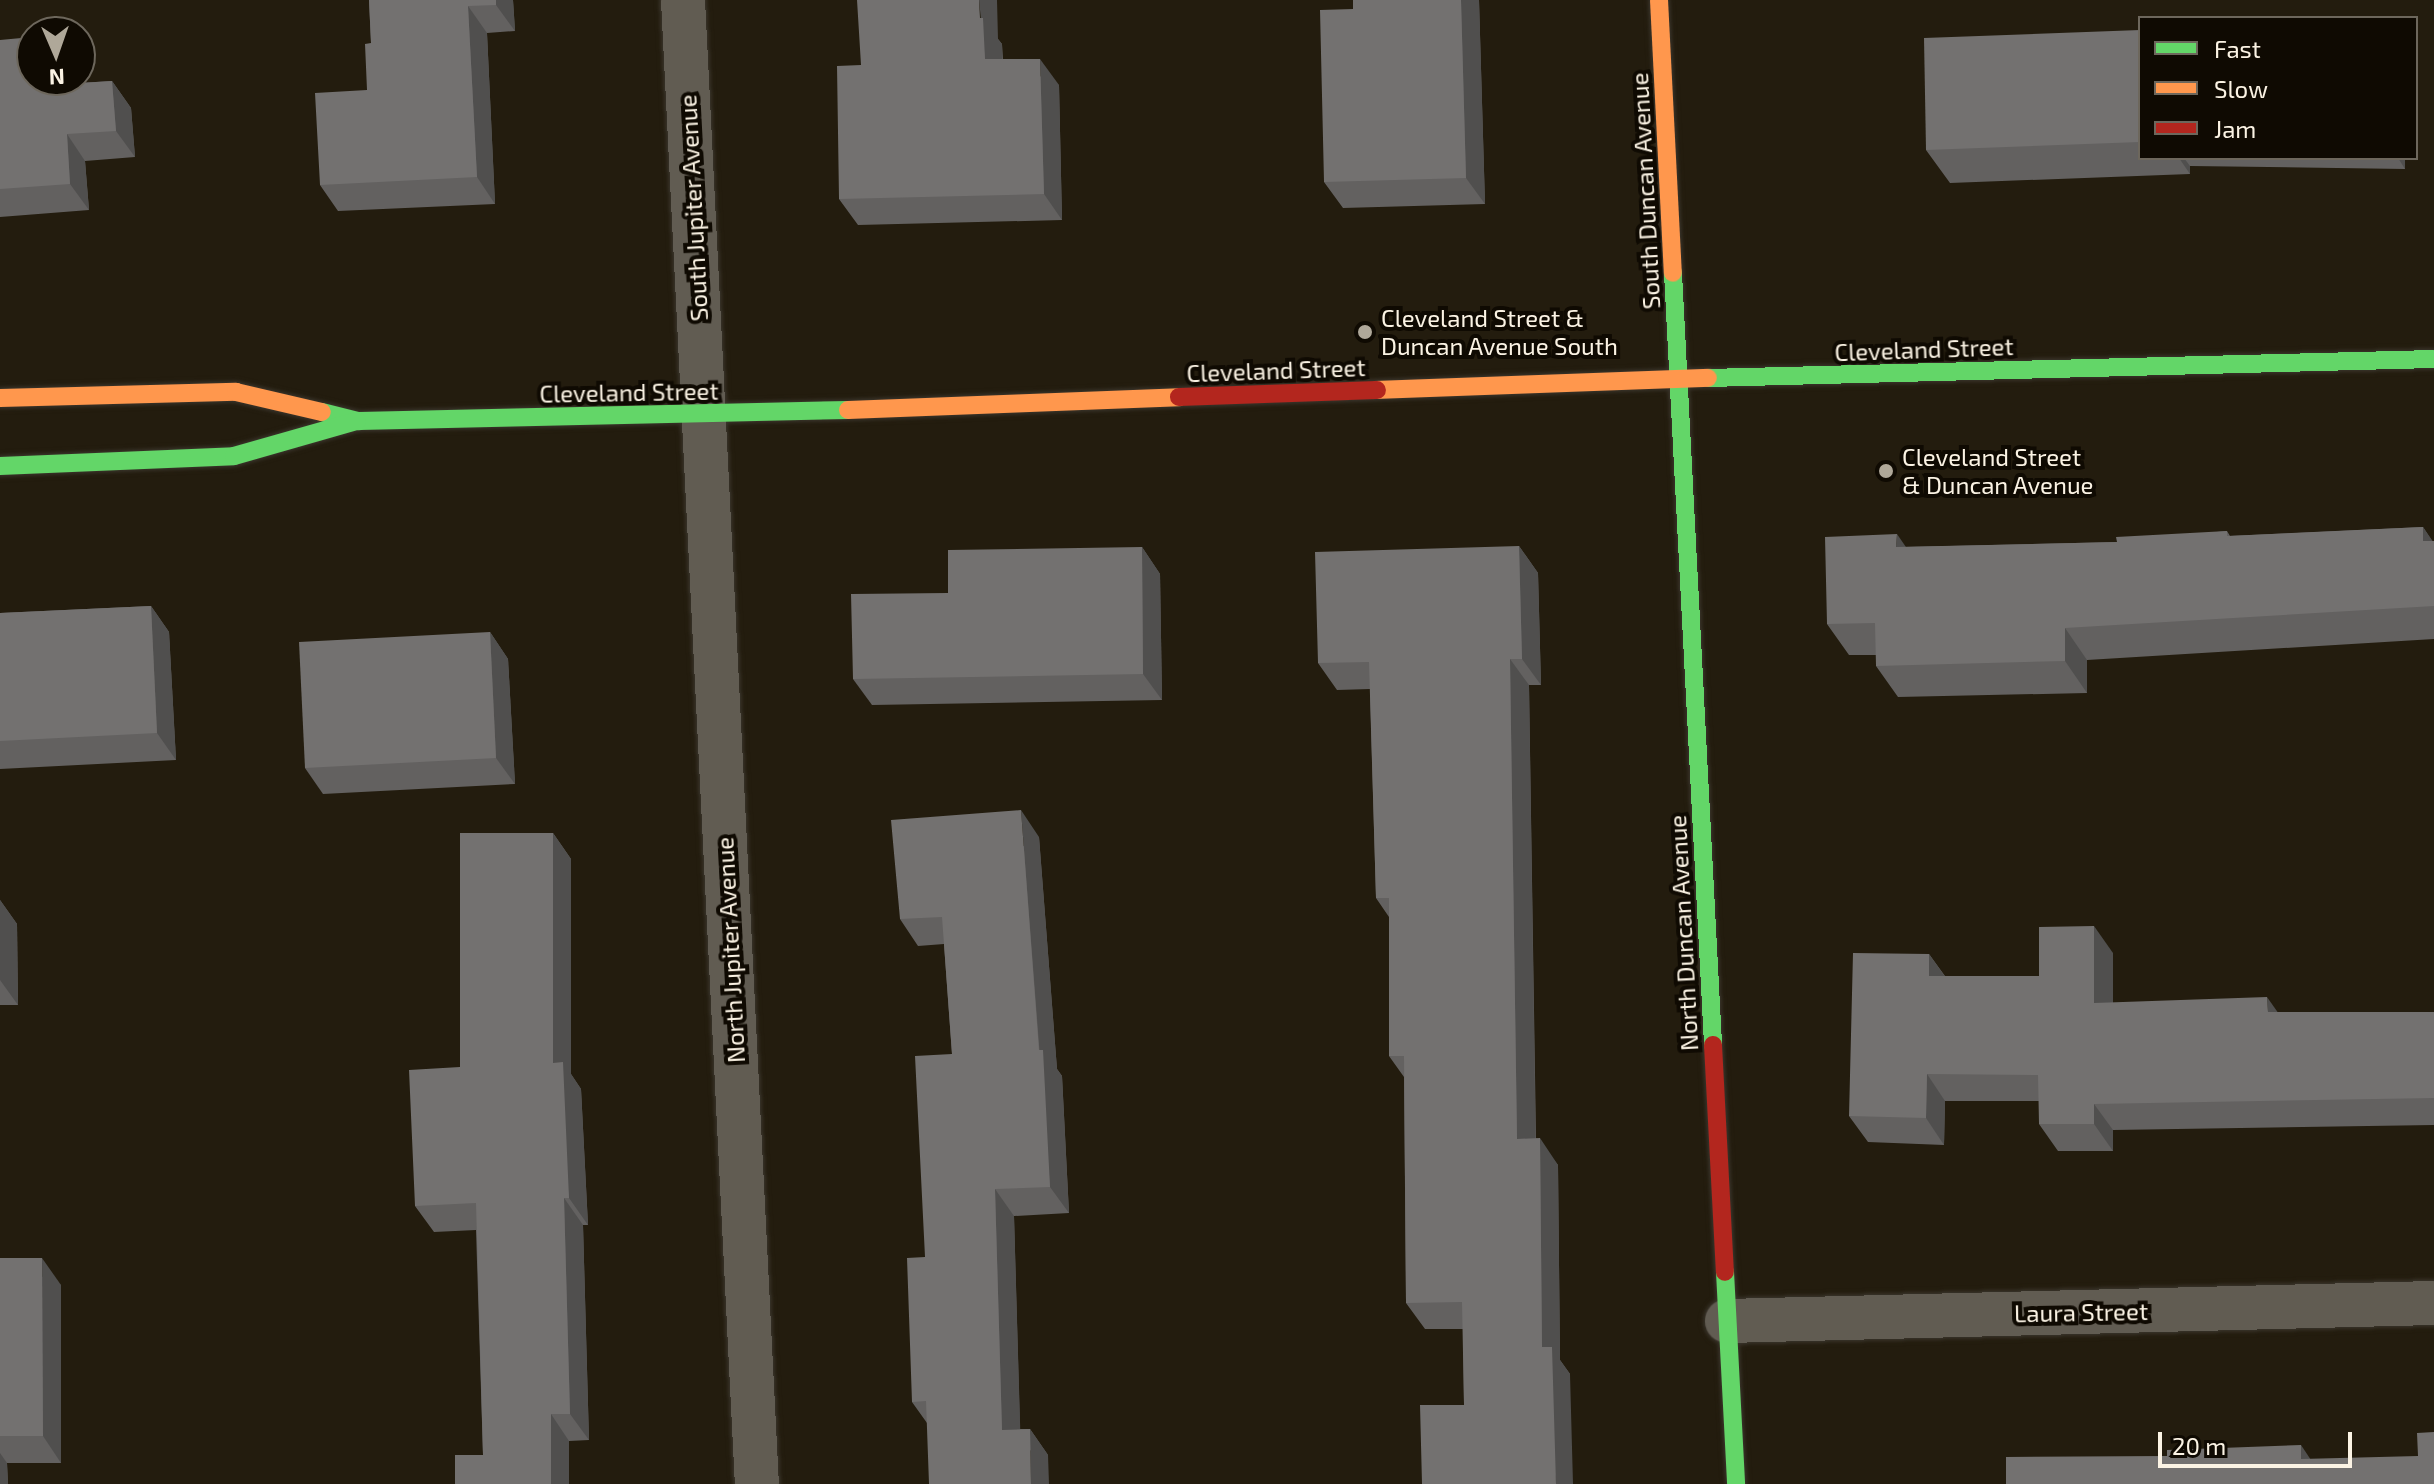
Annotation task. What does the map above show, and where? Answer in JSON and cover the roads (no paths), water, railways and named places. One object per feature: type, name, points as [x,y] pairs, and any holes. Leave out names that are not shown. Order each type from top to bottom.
[{"type":"street","name":"South Jupiter Avenue","points":[[683,0],[704,415]]},
{"type":"street","name":"South Duncan Avenue","points":[[1659,0],[1679,379]]},
{"type":"street","name":"Cleveland Street","points":[[0,398],[236,392],[359,421],[704,415],[1679,379],[2434,359]]},
{"type":"street","name":"North Duncan Avenue","points":[[1679,379],[1736,1484]]},
{"type":"street","name":"North Jupiter Avenue","points":[[704,415],[757,1484]]},
{"type":"street","name":"Cleveland Street","points":[[0,466],[234,456],[359,421]]},
{"type":"street","name":"Laura Street","points":[[1727,1321],[2434,1303]]},
{"type":"place","name":"Cleveland Street & Duncan Avenue South","points":[[1365,332]]},
{"type":"place","name":"Cleveland Street & Duncan Avenue","points":[[1886,471]]}]
